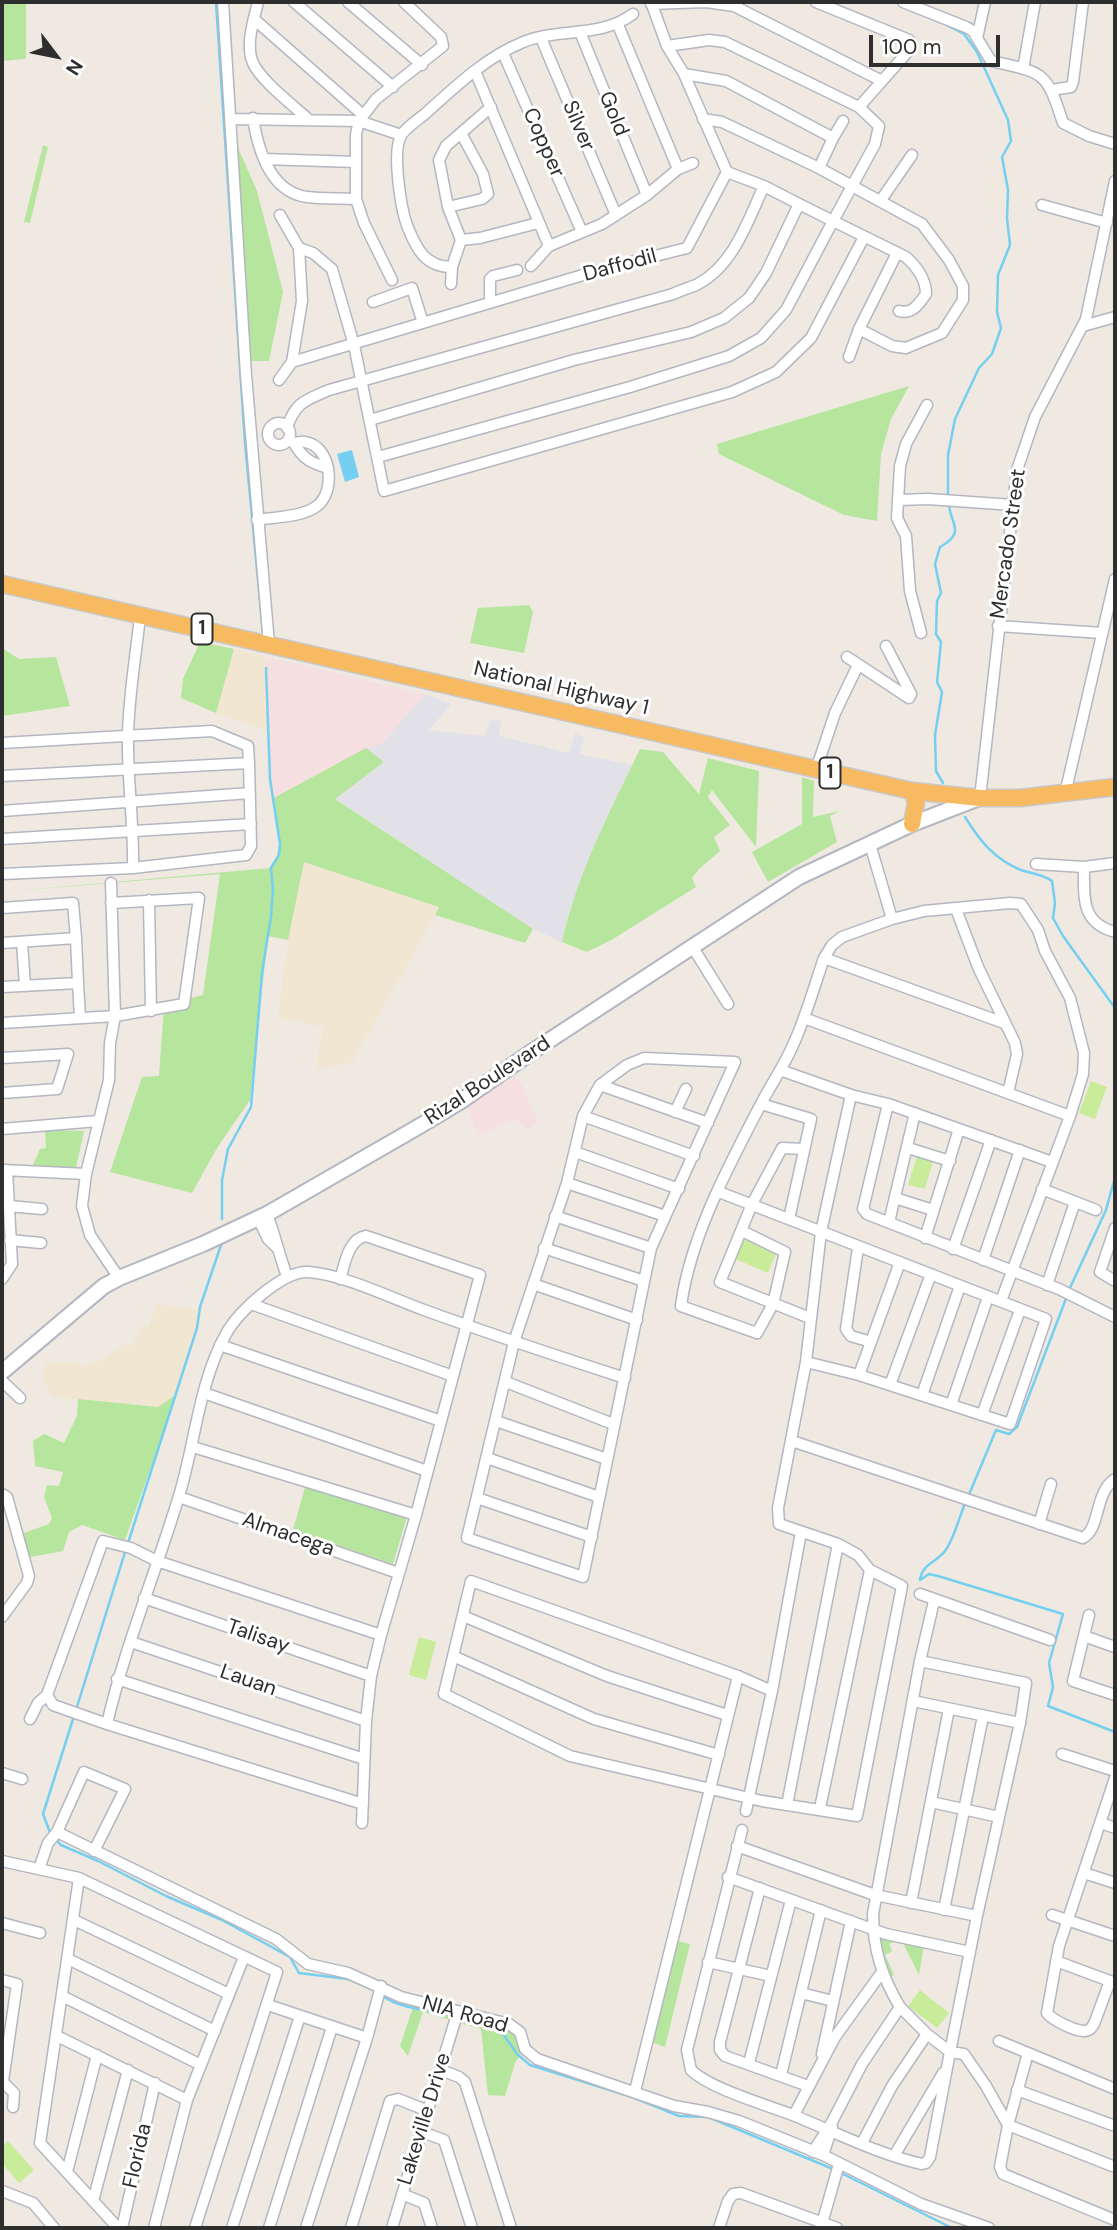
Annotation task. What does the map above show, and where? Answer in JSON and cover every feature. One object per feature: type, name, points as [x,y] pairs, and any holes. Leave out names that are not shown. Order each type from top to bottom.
[{"type":"highway","name":"National Highway 1","points":[[2,584],[912,791],[980,798],[1020,798],[1115,787]]},
{"type":"highway","points":[[912,791],[916,802],[912,824]]},
{"type":"main road","name":"Rizal Boulevard","points":[[2,1372],[104,1286],[263,1216],[461,1101],[799,877],[912,824],[980,798]]},
{"type":"street","points":[[223,2],[246,375],[269,644]]},
{"type":"street","points":[[258,2],[250,38],[252,62],[264,78],[308,119]]},
{"type":"street","points":[[294,2],[393,88]]},
{"type":"street","points":[[348,2],[422,65]]},
{"type":"street","points":[[392,280],[364,223],[356,199],[356,162],[361,118],[376,99],[443,46],[441,37],[404,2]]},
{"type":"street","points":[[882,81],[734,6],[706,2],[651,3],[667,46],[684,74],[727,172],[764,186],[912,262],[923,279],[926,294],[912,310],[905,313],[899,311]]},
{"type":"street","points":[[816,2],[909,40],[912,44],[859,107]]},
{"type":"street","points":[[903,2],[973,31],[991,61],[1042,76],[1052,90],[1063,123],[1089,136],[1115,144]]},
{"type":"street","points":[[977,38],[985,2]]},
{"type":"street","points":[[1023,69],[1035,2]]},
{"type":"street","points":[[1052,90],[1072,85],[1083,2]]},
{"type":"street","points":[[452,267],[436,266],[429,262],[413,241],[404,220],[398,153],[401,135],[475,71],[522,42],[618,25],[633,14]]},
{"type":"street","points":[[254,19],[361,118],[401,135]]},
{"type":"street","points":[[618,25],[678,169]]},
{"type":"street","name":"Gold","points":[[580,32],[647,195]]},
{"type":"street","name":"Silver","points":[[541,38],[616,215]]},
{"type":"street","points":[[378,457],[630,387],[729,356],[761,338],[786,310],[875,144],[878,125],[859,107],[725,42],[709,40],[667,46]]},
{"type":"street","name":"Copper","points":[[503,53],[582,232]]},
{"type":"street","points":[[475,71],[549,246]]},
{"type":"street","points":[[684,74],[726,81],[833,138]]},
{"type":"street","points":[[451,284],[452,267],[461,240],[448,207],[439,160],[446,146],[491,107]]},
{"type":"street","points":[[253,118],[257,144],[264,159],[273,177],[287,190],[305,197],[356,199]]},
{"type":"street","points":[[231,119],[361,118]]},
{"type":"street","points":[[703,119],[722,122],[881,200],[922,224],[949,260],[963,286],[963,300],[942,333],[906,348],[892,346],[859,329]]},
{"type":"street","points":[[819,168],[843,121]]},
{"type":"street","points":[[448,207],[482,199],[488,194],[483,174],[461,133]]},
{"type":"street","points":[[881,200],[912,155]]},
{"type":"street","points":[[264,159],[356,162]]},
{"type":"street","points":[[531,266],[549,246],[616,215],[647,195],[678,169],[693,163]]},
{"type":"street","name":"Daffodil","points":[[292,362],[603,269],[687,248],[727,172]]},
{"type":"street","name":"Mercado Street","points":[[980,798],[1017,470],[1035,417],[1083,326],[1115,181]]},
{"type":"street","points":[[328,468],[311,463],[301,456],[290,442],[287,428],[291,413],[300,403],[329,390],[673,294],[699,284],[716,271],[733,251],[764,186]]},
{"type":"street","points":[[370,420],[574,360],[691,332],[724,318],[749,298],[766,273],[799,204]]},
{"type":"street","points":[[1042,205],[1107,222]]},
{"type":"street","points":[[279,380],[292,362],[302,301],[299,248],[280,215]]},
{"type":"street","points":[[461,240],[481,238],[538,223]]},
{"type":"street","points":[[299,248],[313,253],[332,269],[354,345],[384,491],[732,392],[776,372],[811,338],[864,237]]},
{"type":"street","points":[[849,357],[859,329],[897,253]]},
{"type":"street","points":[[490,303],[490,279],[517,270]]},
{"type":"street","points":[[373,302],[412,288],[423,323]]},
{"type":"street","points":[[1083,326],[1115,317]]},
{"type":"street","points":[[921,633],[910,591],[906,536],[897,521],[900,466],[906,444],[927,405]]},
{"type":"street","points":[[257,520],[315,508],[323,501],[329,488],[328,468],[315,447],[305,442],[274,444],[269,439],[271,427],[278,424],[287,428]]},
{"type":"street","points":[[898,500],[1013,505]]},
{"type":"street","points":[[1065,794],[1115,579]]},
{"type":"street","points":[[133,868],[134,830],[128,737],[137,615]]},
{"type":"street","points":[[998,626],[1102,633]]},
{"type":"street","points":[[847,657],[909,698],[911,694],[886,646]]},
{"type":"street","points":[[816,770],[835,713],[858,665]]},
{"type":"street","points":[[2,743],[212,732],[248,746],[251,824],[251,846],[246,856],[133,868],[111,876],[2,874]]},
{"type":"street","points":[[2,776],[249,764]]},
{"type":"street","points":[[2,811],[250,793]]},
{"type":"street","points":[[2,839],[251,824]]},
{"type":"street","points":[[870,844],[892,919]]},
{"type":"street","points":[[1036,864],[1084,867],[1115,863]]},
{"type":"street","points":[[1084,867],[1087,912],[1092,922],[1115,932]]},
{"type":"street","points":[[111,876],[115,1016],[110,1043],[109,1080],[86,1174],[82,1206],[90,1234],[119,1278]]},
{"type":"street","points":[[2,1023],[115,1016],[184,1004],[199,898],[111,903]]},
{"type":"street","points":[[149,900],[151,1011]]},
{"type":"street","points":[[2,908],[72,902],[80,1018]]},
{"type":"street","points":[[742,1231],[785,1252],[773,1304],[757,1333],[681,1306],[684,1279],[719,1192],[761,1104],[793,1046],[824,958],[832,944],[842,937],[892,919],[924,911],[1021,904],[1038,930],[1045,951],[1070,998],[1084,1053],[1083,1074],[1001,1301]]},
{"type":"street","points":[[957,909],[969,944],[1015,1043],[1017,1054],[1008,1093]]},
{"type":"street","points":[[2,943],[76,938]]},
{"type":"street","points":[[22,942],[25,986]]},
{"type":"street","points":[[692,946],[728,1004]]},
{"type":"street","points":[[824,958],[1004,1023]]},
{"type":"street","points":[[2,988],[78,984]]},
{"type":"street","points":[[804,1017],[1070,1116]]},
{"type":"street","points":[[2,1058],[68,1054],[57,1089],[2,1093]]},
{"type":"street","points":[[644,1058],[735,1062],[651,1248],[583,1577],[467,1538],[514,1342],[567,1183],[583,1116],[600,1085],[627,1065],[644,1058]]},
{"type":"street","points":[[780,1070],[851,1095],[915,1113],[1052,1162]]},
{"type":"street","points":[[600,1085],[708,1123]]},
{"type":"street","points":[[675,1112],[686,1089]]},
{"type":"street","points":[[772,1691],[738,1676],[471,1581],[444,1694],[570,1756],[750,1798],[857,1816],[902,1586],[870,1570],[858,1555],[779,1524],[778,1508],[806,1362],[821,1232],[851,1095]]},
{"type":"street","points":[[761,1104],[811,1119],[789,1219]]},
{"type":"street","points":[[888,1104],[863,1209],[867,1214],[1059,1289],[1115,1317]]},
{"type":"street","points":[[889,1222],[915,1113]]},
{"type":"street","points":[[583,1116],[694,1156]]},
{"type":"street","points":[[2,1129],[98,1121]]},
{"type":"street","points":[[925,1238],[959,1129]]},
{"type":"street","points":[[953,1249],[991,1140]]},
{"type":"street","points":[[804,1149],[782,1148],[752,1204],[720,1282],[810,1318]]},
{"type":"street","points":[[908,1148],[950,1161]]},
{"type":"street","points":[[983,1260],[1020,1150]]},
{"type":"street","points":[[575,1152],[679,1189]]},
{"type":"street","points":[[2,1279],[12,1264],[4,1170],[86,1174]]},
{"type":"street","points":[[567,1183],[666,1216]]},
{"type":"street","points":[[1042,1189],[1096,1210]]},
{"type":"street","points":[[719,1192],[1046,1319],[1010,1424],[859,1375],[806,1362]]},
{"type":"street","points":[[895,1198],[933,1210]]},
{"type":"street","points":[[1047,1285],[1075,1202]]},
{"type":"street","points":[[9,1206],[42,1209]]},
{"type":"street","points":[[263,1216],[275,1235],[276,1247],[287,1276]]},
{"type":"street","points":[[555,1216],[651,1248]]},
{"type":"street","points":[[1115,1228],[1100,1272],[1115,1281]]},
{"type":"street","points":[[340,1279],[353,1243],[366,1236],[481,1275],[416,1516],[380,1635],[371,1676],[366,1721],[362,1823]]},
{"type":"street","points":[[10,1240],[41,1243]]},
{"type":"street","points":[[544,1248],[645,1281]]},
{"type":"street","points":[[858,1248],[846,1329],[851,1336],[871,1342]]},
{"type":"street","points":[[859,1375],[900,1262]]},
{"type":"street","points":[[107,1724],[117,1679],[179,1497],[193,1447],[195,1424],[220,1345],[238,1316],[287,1276],[307,1272],[340,1279],[514,1342],[625,1378]]},
{"type":"street","points":[[890,1385],[931,1275]]},
{"type":"street","points":[[533,1284],[637,1321]]},
{"type":"street","points":[[922,1395],[960,1286]]},
{"type":"street","points":[[951,1405],[988,1297]]},
{"type":"street","points":[[251,1304],[453,1376]]},
{"type":"street","points":[[982,1415],[1020,1310]]},
{"type":"street","points":[[220,1345],[441,1421]]},
{"type":"street","points":[[2,1381],[20,1398]]},
{"type":"street","points":[[506,1382],[613,1424]]},
{"type":"street","points":[[204,1393],[427,1471]]},
{"type":"street","points":[[496,1421],[607,1459]]},
{"type":"street","points":[[792,1441],[1083,1538],[1087,1536],[1103,1492],[1115,1479]]},
{"type":"street","points":[[193,1447],[416,1516]]},
{"type":"street","points":[[486,1458],[600,1497]]},
{"type":"street","points":[[1039,1524],[1051,1484]]},
{"type":"street","points":[[2,1494],[7,1497],[29,1576],[27,1583],[2,1617]]},
{"type":"street","name":"Almacega","points":[[179,1497],[398,1573]]},
{"type":"street","points":[[477,1498],[592,1537]]},
{"type":"street","points":[[746,1811],[772,1691],[801,1532]]},
{"type":"street","points":[[30,1719],[38,1703],[47,1695],[101,1542],[104,1541],[380,1635]]},
{"type":"street","points":[[787,1805],[838,1545]]},
{"type":"street","points":[[820,1808],[870,1570]]},
{"type":"street","points":[[920,1594],[1050,1640]]},
{"type":"street","name":"Talisay","points":[[144,1598],[371,1676]]},
{"type":"street","points":[[934,1601],[875,1895],[873,1929],[882,1972],[900,2007],[950,2052],[964,2054],[1008,2125],[1115,2166]]},
{"type":"street","points":[[1089,1615],[1073,1681],[1115,1695]]},
{"type":"street","points":[[463,1616],[607,1676],[727,1715]]},
{"type":"street","points":[[1084,1636],[1115,1647]]},
{"type":"street","name":"Lauan","points":[[131,1642],[366,1721]]},
{"type":"street","points":[[453,1656],[594,1718],[719,1755]]},
{"type":"street","points":[[741,1830],[687,2050],[691,2070],[710,2082],[830,2127],[894,2156],[922,2164],[928,2161],[1026,1684],[920,1661]]},
{"type":"street","points":[[635,2091],[675,1921],[738,1676]]},
{"type":"street","points":[[117,1679],[364,1759]]},
{"type":"street","points":[[47,1695],[53,1704],[107,1724],[363,1804]]},
{"type":"street","points":[[913,1701],[1020,1723]]},
{"type":"street","points":[[911,1903],[949,1709]]},
{"type":"street","points":[[944,1910],[983,1716]]},
{"type":"street","points":[[1062,1754],[1115,1771]]},
{"type":"street","points":[[39,1869],[48,1843],[57,1832],[84,1772],[125,1789],[94,1851]]},
{"type":"street","points":[[2,1773],[22,1779]]},
{"type":"street","points":[[1056,1961],[1112,1982],[1090,2029],[1084,2031],[1051,2019],[1047,2006],[1056,1961],[1115,1778]]},
{"type":"street","points":[[930,1802],[999,1817]]},
{"type":"street","points":[[1101,1823],[1115,1828]]},
{"type":"street","name":"NIA Road","points":[[57,1832],[276,1938],[308,1964],[348,1973],[380,1991],[509,2024],[520,2032],[525,2049],[537,2059],[674,2106],[740,2121],[818,2154],[920,2204],[989,2228]]},
{"type":"street","points":[[737,1846],[875,1895],[977,1916]]},
{"type":"street","points":[[2,1861],[79,1878],[277,1972],[195,2228]]},
{"type":"street","points":[[1084,1873],[1115,1883]]},
{"type":"street","points":[[728,1877],[873,1929],[970,1952]]},
{"type":"street","points":[[79,1878],[40,2143],[120,2228]]},
{"type":"street","points":[[760,1888],[720,2050],[725,2056],[808,2086]]},
{"type":"street","points":[[749,2063],[791,1900]]},
{"type":"street","points":[[781,2075],[821,1910]]},
{"type":"street","points":[[1052,1915],[1115,1936]]},
{"type":"street","points":[[74,1920],[229,1994]]},
{"type":"street","points":[[820,2062],[851,1921]]},
{"type":"street","points":[[2,1923],[40,1933]]},
{"type":"street","points":[[154,2228],[187,2100],[244,1956]]},
{"type":"street","points":[[68,1959],[215,2031]]},
{"type":"street","points":[[708,1962],[771,1976]]},
{"type":"street","points":[[794,2115],[820,2062],[882,1972]]},
{"type":"street","points":[[2,1980],[17,1984],[6,2032],[2,2081],[14,2093],[13,2106]]},
{"type":"street","points":[[306,2228],[368,2038],[380,1991]]},
{"type":"street","points":[[801,1993],[833,2001]]},
{"type":"street","points":[[62,1996],[201,2065]]},
{"type":"street","points":[[268,2005],[368,2038]]},
{"type":"street","points":[[818,2154],[862,2064],[900,2007]]},
{"type":"street","name":"Lakeville Drive","points":[[391,2228],[458,2011]]},
{"type":"street","points":[[232,2228],[300,2017]]},
{"type":"street","points":[[268,2228],[332,2027]]},
{"type":"street","points":[[862,2143],[892,2086],[927,2034]]},
{"type":"street","points":[[57,2036],[187,2100]]},
{"type":"street","points":[[999,2042],[1115,2089]]},
{"type":"street","points":[[1028,2053],[1008,2125],[1000,2167],[1003,2175],[1115,2220]]},
{"type":"street","points":[[67,2172],[97,2055]]},
{"type":"street","points":[[894,2156],[947,2067]]},
{"type":"street","points":[[93,2201],[128,2070]]},
{"type":"street","points":[[441,2070],[465,2082],[510,2228]]},
{"type":"street","name":"Florida","points":[[120,2228],[155,2084]]},
{"type":"street","points":[[1017,2090],[1115,2126]]},
{"type":"street","points":[[351,2228],[390,2101],[398,2099],[428,2111]]},
{"type":"street","points":[[422,2132],[444,2140],[472,2228]]},
{"type":"street","points":[[822,2225],[839,2164]]},
{"type":"street","points":[[2,2191],[33,2203],[54,2228]]},
{"type":"street","points":[[719,2228],[728,2201],[733,2194],[741,2193],[822,2225],[838,2228]]},
{"type":"street","points":[[402,2194],[424,2203],[432,2228]]},
{"type":"shaded area","points":[[234,649],[265,657],[268,731],[216,713]]},
{"type":"shaded area","points":[[266,657],[425,694],[383,742],[272,799]]},
{"type":"shaded area","points":[[425,694],[451,704],[429,730],[485,736],[490,720],[501,721],[499,736],[569,753],[575,733],[584,738],[580,754],[632,765],[602,827],[568,914],[562,942],[533,929],[334,798],[384,762],[366,748],[383,742]]},
{"type":"shaded area","points":[[304,861],[440,907],[352,1062],[316,1069],[323,1027],[278,1017],[288,940]]},
{"type":"shaded area","points":[[514,1075],[522,1085],[538,1122],[528,1129],[514,1119],[479,1135],[464,1101]]},
{"type":"shaded area","points":[[157,1304],[199,1310],[197,1328],[177,1394],[159,1407],[51,1397],[44,1380],[44,1363],[78,1362],[83,1367],[108,1357],[124,1342],[129,1348],[143,1325],[149,1327]]},
{"type":"green space","points":[[2,2],[26,2],[26,59],[2,61]]},
{"type":"green space","points":[[233,136],[257,191],[283,292],[269,361],[248,361]]},
{"type":"green space","points":[[43,145],[48,147],[30,223],[24,222]]},
{"type":"green space","points":[[909,386],[891,419],[881,454],[877,521],[844,515],[719,454],[717,444]]},
{"type":"green space","points":[[529,605],[533,612],[524,653],[470,643],[478,608]]},
{"type":"green space","points":[[200,642],[234,649],[216,713],[181,698],[183,679]]},
{"type":"green space","points":[[2,648],[19,659],[56,657],[70,706],[2,716]]},
{"type":"green space","points":[[366,748],[384,762],[335,799],[533,929],[525,943],[435,915],[439,907],[304,862],[288,940],[268,936],[250,1100],[217,1148],[192,1193],[110,1172],[142,1077],[159,1076],[164,1005],[203,995],[220,874],[2,892],[271,868],[276,859],[279,842],[272,799]]},
{"type":"green space","points":[[640,749],[663,752],[699,794],[708,758],[759,771],[756,847],[712,790],[708,797],[730,825],[714,837],[720,851],[692,878],[696,887],[613,939],[587,952],[562,942],[568,917],[595,843]]},
{"type":"green space","points":[[802,777],[814,781],[813,817],[840,811],[830,816],[837,842],[768,882],[752,852],[802,824]]},
{"type":"green space","points":[[1091,1081],[1107,1087],[1095,1119],[1079,1113]]},
{"type":"green space","points":[[45,1130],[84,1131],[75,1172],[33,1165],[40,1149],[46,1148]]},
{"type":"green space","points":[[917,1156],[933,1161],[925,1189],[908,1185]]},
{"type":"green space","points":[[742,1237],[777,1251],[768,1273],[733,1258]]},
{"type":"green space","points":[[177,1394],[125,1540],[82,1525],[69,1532],[63,1551],[25,1558],[18,1535],[49,1524],[52,1518],[44,1497],[47,1485],[59,1486],[63,1472],[35,1466],[33,1441],[44,1434],[64,1443],[77,1416],[78,1399],[158,1407]]},
{"type":"green space","points":[[306,1484],[407,1517],[393,1564],[293,1530]]},
{"type":"green space","points":[[419,1637],[436,1642],[426,1680],[409,1675]]},
{"type":"green space","points":[[876,1929],[925,1939],[919,1975],[901,1939],[889,1944],[892,1951],[885,1955],[894,1974],[889,1979],[883,1963],[884,1955],[879,1951]]},
{"type":"green space","points":[[672,1940],[690,1944],[665,2047],[649,2041]]},
{"type":"green space","points":[[920,1990],[949,2013],[937,2028],[908,2006]]},
{"type":"green space","points":[[416,1998],[512,2027],[525,2048],[515,2063],[505,2096],[488,2095],[481,2029],[423,2012],[408,2056],[400,2046]]},
{"type":"green space","points":[[8,2141],[34,2170],[19,2183],[2,2163],[2,2147]]},
{"type":"water","points":[[352,450],[359,477],[345,482],[337,454]]},
{"type":"waterway","points":[[216,2],[245,443],[263,633]]},
{"type":"waterway","points":[[939,21],[964,34],[977,52],[1008,120],[1011,141],[1002,157],[1008,190],[1010,245],[998,275],[997,312],[1001,328],[992,354],[979,368],[955,419],[948,455],[948,498]]},
{"type":"waterway","points":[[943,783],[936,771],[935,735],[942,692],[937,682],[941,642],[936,634],[937,601],[941,593],[935,564],[940,547],[948,542],[955,532],[949,505]]},
{"type":"waterway","points":[[222,1219],[222,1180],[228,1149],[251,1107],[262,973],[271,916],[271,868],[279,855],[280,844],[270,779],[266,668]]},
{"type":"waterway","points":[[965,817],[995,855],[1011,866],[1052,881],[1055,903],[1053,918],[1115,1008]]},
{"type":"waterway","points":[[1069,1290],[1106,1210],[1115,1177]]},
{"type":"waterway","points":[[128,1543],[222,1242]]},
{"type":"waterway","points":[[968,1497],[996,1430],[1009,1434],[1017,1427],[1067,1296]]},
{"type":"waterway","points":[[965,1503],[948,1547],[924,1570],[920,1580],[929,1574],[938,1576],[1063,1614],[1049,1663],[1053,1687],[1048,1706],[1115,1732]]},
{"type":"waterway","points":[[76,1710],[126,1549]]},
{"type":"waterway","points":[[51,1835],[43,1814],[74,1716]]},
{"type":"waterway","points":[[56,1840],[61,1845],[166,1896],[222,1920],[290,1957],[299,1973],[348,1979],[360,1984]]},
{"type":"waterway","points":[[381,1995],[406,2006],[453,2015]]},
{"type":"waterway","points":[[461,2017],[483,2022],[503,2034],[517,2054],[530,2065],[632,2097],[679,2116],[708,2117],[833,2169]]},
{"type":"waterway","points":[[839,2172],[952,2228]]}]
